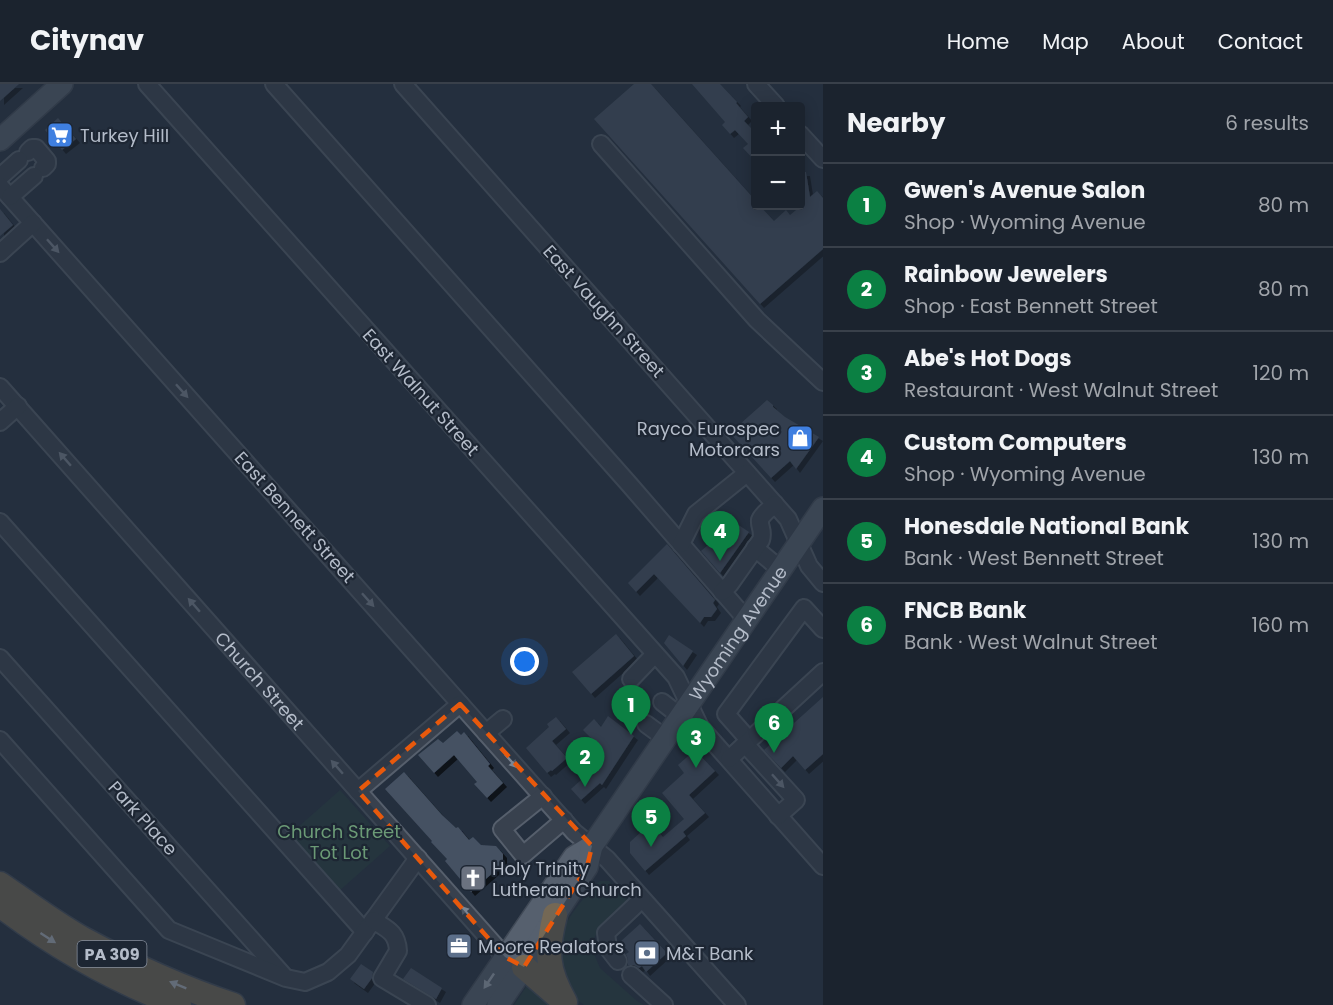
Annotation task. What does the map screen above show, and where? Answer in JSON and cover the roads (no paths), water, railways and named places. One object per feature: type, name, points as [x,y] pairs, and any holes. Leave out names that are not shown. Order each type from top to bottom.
[{"type":"highway","name":"PA 309","points":[[0,884],[79,937],[137,967],[233,1005]]},
{"type":"highway","name":"PA 309","points":[[0,905],[65,949],[122,980],[179,1005]]},
{"type":"highway","points":[[555,915],[548,945],[549,961],[554,980],[566,1004]]},
{"type":"highway","points":[[515,962],[566,1004]]},
{"type":"main road","points":[[0,140],[62,84]]},
{"type":"main road","name":"Wyoming Avenue","points":[[473,1005],[515,962],[555,915],[587,867],[591,846],[823,508]]},
{"type":"main road","name":"Wyoming Avenue","points":[[498,1005],[515,962],[573,857],[591,846]]},
{"type":"street","name":"East Walnut Street","points":[[147,84],[656,654],[678,680],[685,710],[823,866]]},
{"type":"street","points":[[274,84],[746,619]]},
{"type":"street","name":"East Vaughn Street","points":[[403,84],[788,519],[809,566],[823,583]]},
{"type":"street","points":[[756,84],[772,102]]},
{"type":"street","points":[[805,139],[823,159]]},
{"type":"street","points":[[601,144],[757,320],[823,382]]},
{"type":"street","points":[[0,177],[32,148],[36,148],[47,161],[47,165],[35,175],[5,192]]},
{"type":"street","points":[[20,159],[35,175]]},
{"type":"street","name":"East Bennett Street","points":[[5,192],[574,832],[607,859],[736,1005]]},
{"type":"street","points":[[0,253],[33,223]]},
{"type":"street","name":"Church Street","points":[[0,387],[418,858],[515,962]]},
{"type":"street","points":[[0,422],[18,406]]},
{"type":"street","points":[[681,544],[696,514],[747,473]]},
{"type":"street","points":[[722,592],[761,540],[762,516],[775,504]]},
{"type":"street","points":[[0,522],[369,926],[391,932],[396,939],[398,951],[382,978],[427,1005]]},
{"type":"street","points":[[755,548],[780,569]]},
{"type":"street","points":[[778,816],[795,800],[726,714],[804,608],[823,629]]},
{"type":"street","points":[[631,679],[656,654]]},
{"type":"street","name":"Park Place","points":[[0,658],[286,978]]},
{"type":"street","points":[[729,759],[823,672]]},
{"type":"street","points":[[662,702],[685,710]]},
{"type":"street","points":[[358,791],[460,704]]},
{"type":"street","points":[[486,733],[503,719]]},
{"type":"street","points":[[646,724],[665,738]]},
{"type":"street","points":[[0,740],[170,930],[286,978],[305,982],[328,972],[348,955],[418,858]]},
{"type":"street","points":[[543,796],[502,829],[523,855],[564,820]]},
{"type":"street","points":[[618,961],[608,948],[606,933],[642,899]]},
{"type":"street","points":[[220,952],[241,928]]},
{"type":"street","points":[[631,975],[664,1005]]},
{"type":"place","name":"Turkey Hill","points":[[60,135]]},
{"type":"place","name":"Rayco Eurospec Motorcars","points":[[800,438]]},
{"type":"place","name":"Custom Computers","points":[[720,561]]},
{"type":"place","name":"Gwen's Avenue Salon","points":[[631,735]]},
{"type":"place","name":"FNCB Bank","points":[[774,753]]},
{"type":"place","name":"Abe's Hot Dogs","points":[[696,768]]},
{"type":"place","name":"Rainbow Jewelers","points":[[585,787]]},
{"type":"place","name":"Honesdale National Bank","points":[[651,847]]},
{"type":"place","name":"Holy Trinity Lutheran Church","points":[[473,878]]},
{"type":"place","name":"Moore Realators","points":[[459,946]]},
{"type":"place","name":"M&T Bank","points":[[647,953]]},
{"type":"park label","name":"Church Street Tot Lot","points":[[339,841]]}]
